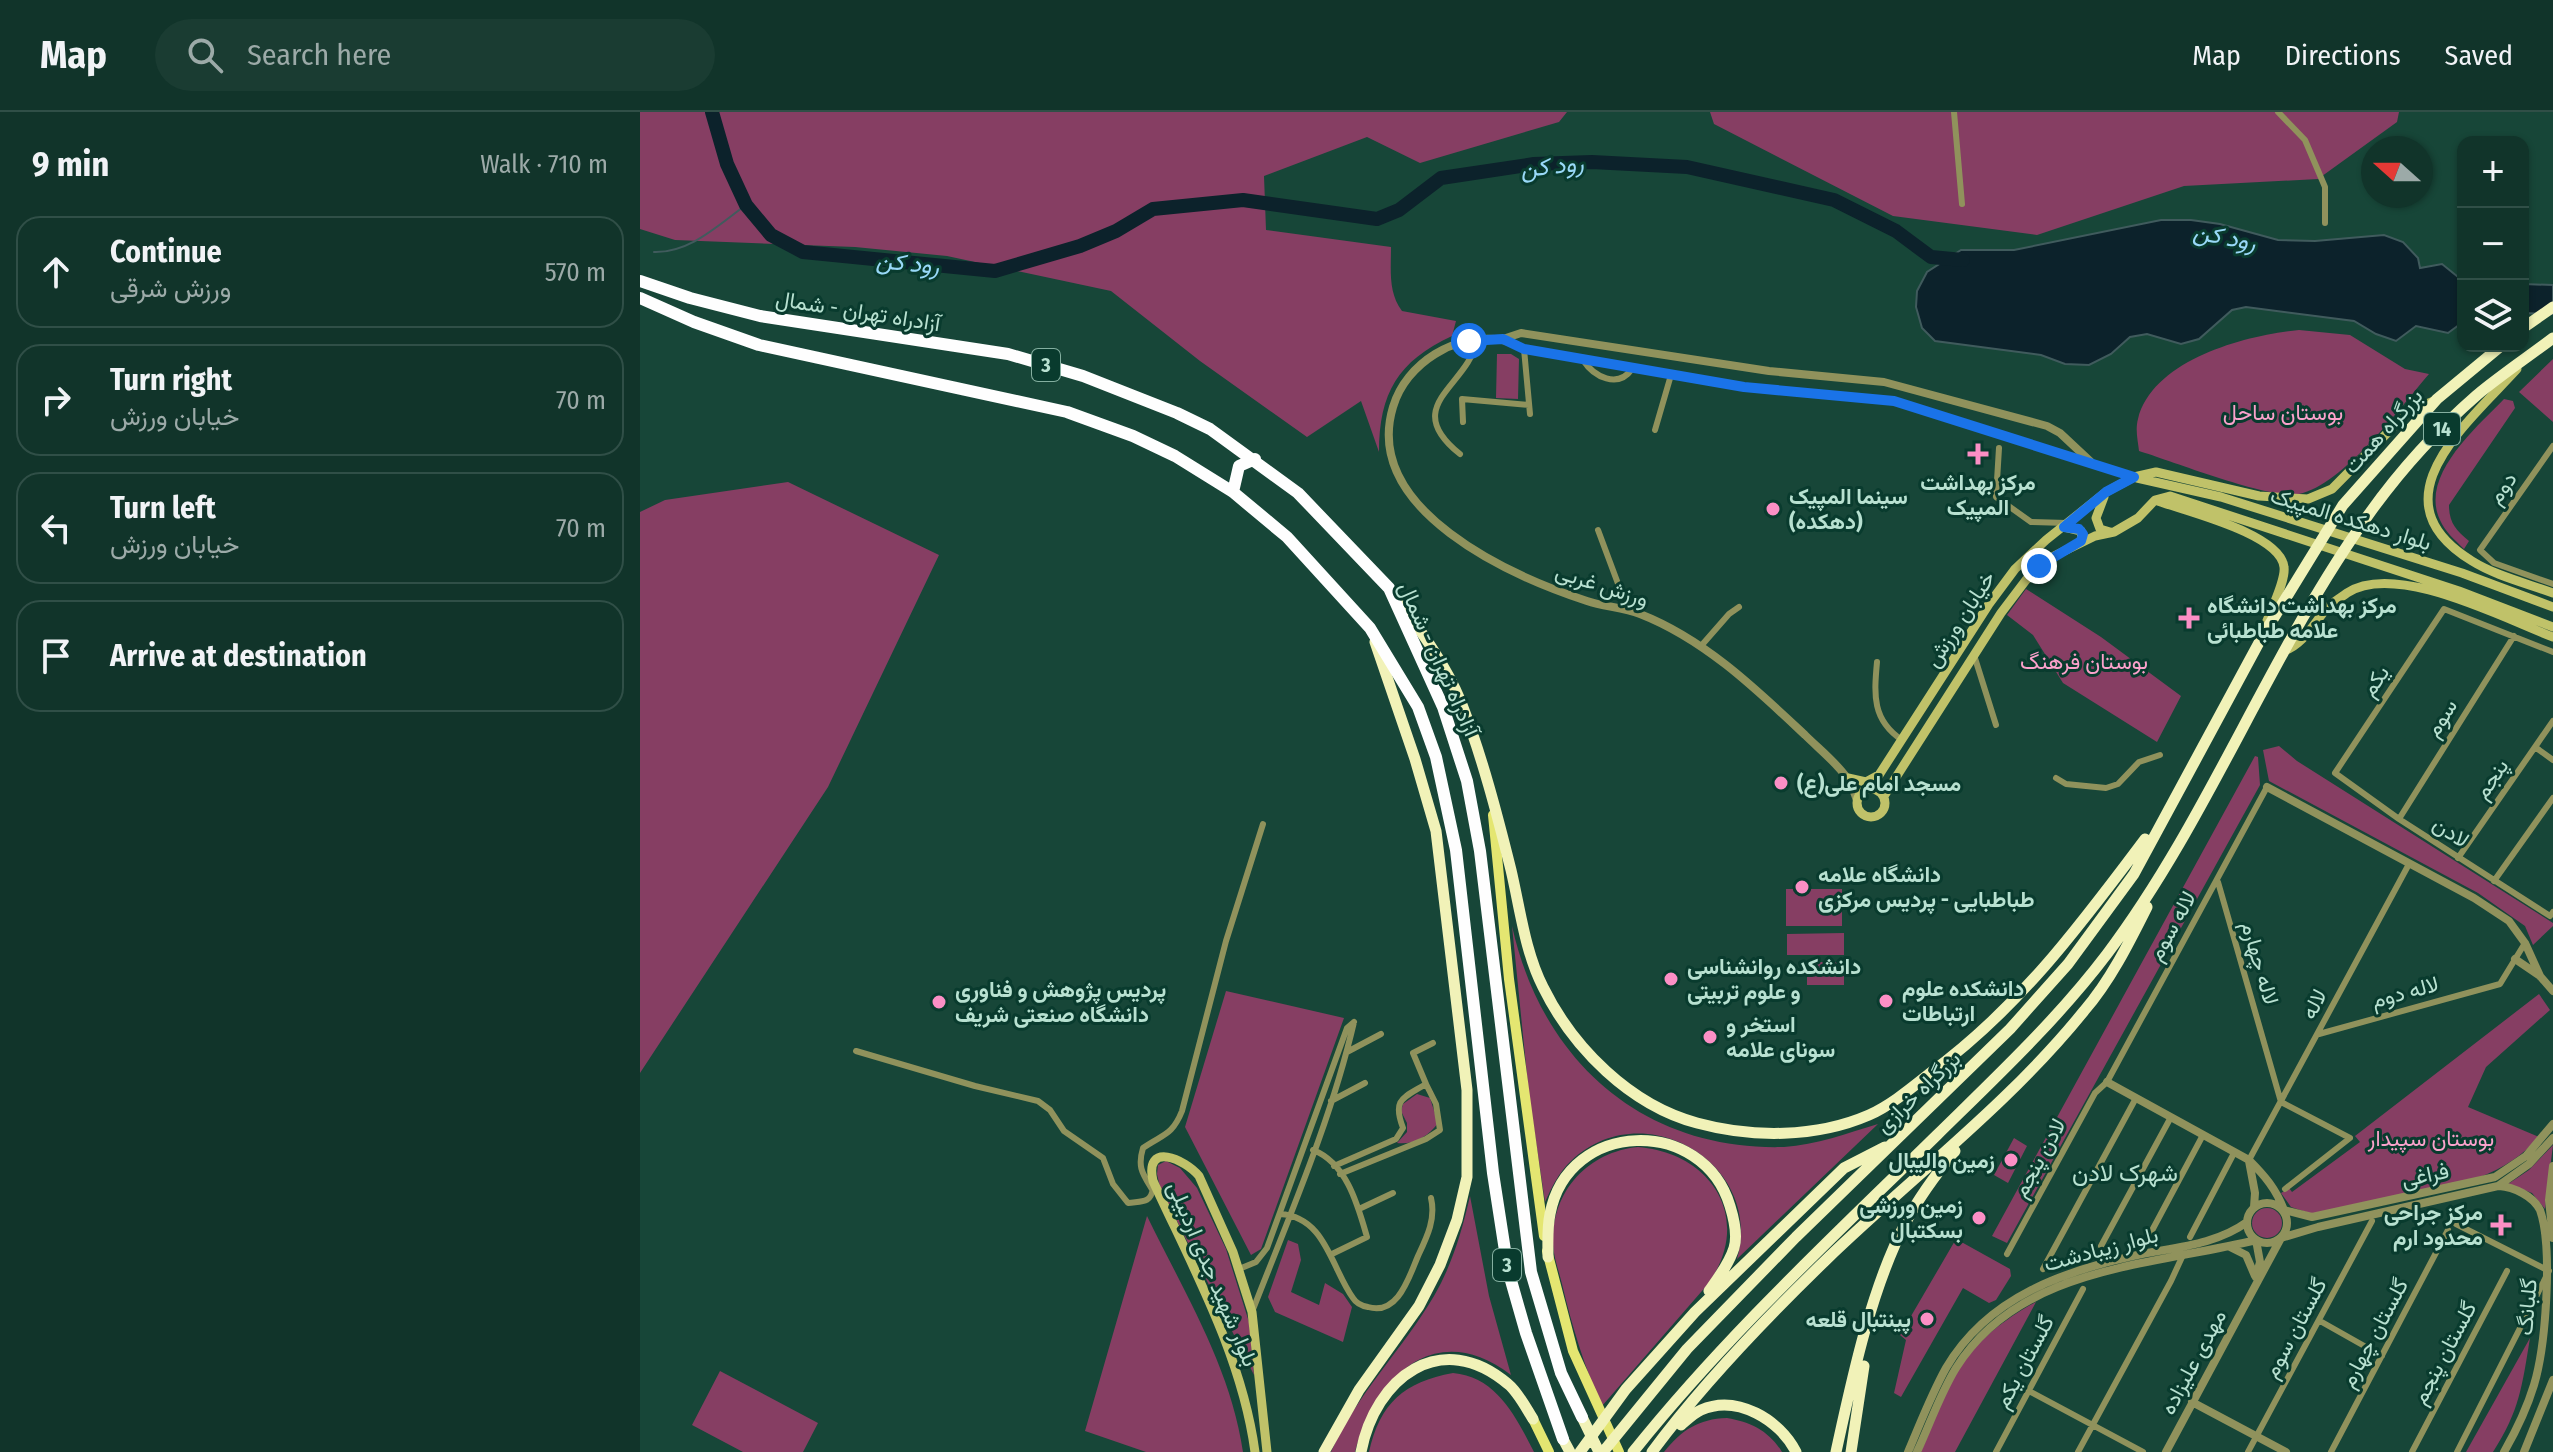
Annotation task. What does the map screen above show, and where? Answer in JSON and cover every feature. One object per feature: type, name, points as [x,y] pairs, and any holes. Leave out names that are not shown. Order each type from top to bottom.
[{"type":"highway","name":"آزادراه تهران - شمال","points":[[640,281],[760,316],[1008,354],[1068,371],[1199,423],[1255,459],[1298,493],[1389,588],[1443,707],[1467,781],[1480,851],[1531,1272],[1561,1373],[1582,1417]]},
{"type":"highway","name":"آزادراه تهران - شمال","points":[[640,298],[694,322],[759,345],[1067,412],[1133,436],[1175,456],[1233,492],[1287,537],[1370,628],[1418,707],[1436,757],[1456,850],[1493,1173],[1508,1270],[1563,1439]]},
{"type":"highway","points":[[2529,324],[2553,307]]},
{"type":"highway","name":"14","points":[[2525,360],[2553,338]]},
{"type":"highway","name":"بزرگراه همت","points":[[2309,557],[2343,505],[2437,399],[2494,352]]},
{"type":"highway","name":"بزرگراه همت","points":[[2332,568],[2371,511],[2432,440],[2477,395],[2525,360]]},
{"type":"highway","points":[[1233,492],[1239,466],[1255,459]]},
{"type":"highway","name":"بزرگراه خرازی","points":[[1601,1452],[1687,1349],[1796,1237],[2010,1029],[2068,964],[2134,874],[2262,637],[2309,557]]},
{"type":"highway","name":"بزرگراه خرازی","points":[[1633,1452],[1670,1405],[1746,1322],[2005,1069],[2063,1008],[2107,955],[2162,876],[2332,568]]},
{"type":"highway","points":[[1389,588],[1423,633],[1460,700],[1491,795],[1541,984],[1575,1038],[1616,1080],[1650,1104],[1682,1119],[1748,1133],[1784,1134],[1817,1130],[1868,1115],[1891,1103],[1952,1057],[2014,1002],[2071,937],[2168,810]]},
{"type":"highway","points":[[1324,1452],[1359,1390],[1419,1306],[1440,1265],[1457,1220],[1467,1177],[1467,1090],[1436,831],[1370,628]]},
{"type":"highway","points":[[1652,1452],[1728,1361],[1827,1259],[2027,1074],[2086,1010],[2119,960],[2162,876]]},
{"type":"highway","points":[[1836,1452],[1883,1276],[1905,1222],[1939,1170],[1984,1115]]},
{"type":"highway","points":[[1548,1257],[1550,1214],[1557,1193],[1571,1170],[1595,1150],[1620,1142],[1645,1140],[1667,1143],[1690,1152],[1714,1174],[1726,1191],[1735,1223],[1735,1247],[1695,1312]]},
{"type":"highway","points":[[1580,1452],[1626,1389],[1695,1312],[1844,1168],[1896,1141]]},
{"type":"highway","points":[[1851,1452],[1872,1314]]},
{"type":"highway","points":[[1361,1452],[1370,1420],[1383,1398],[1406,1373],[1425,1362],[1451,1360],[1476,1363],[1510,1385],[1533,1419]]},
{"type":"highway","points":[[1661,1440],[1700,1410],[1728,1406],[1762,1415],[1778,1427],[1796,1452]]},
{"type":"highway","name":"3","points":[[1582,1417],[1601,1452]]},
{"type":"highway","name":"3","points":[[1563,1439],[1570,1452]]},
{"type":"main road","points":[[2525,360],[2443,454],[2426,498],[2428,510],[2443,537],[2472,561],[2553,593]]},
{"type":"main road","points":[[2134,477],[2156,472],[2259,496],[2308,499],[2332,489],[2409,411],[2437,399]]},
{"type":"main road","name":"خیابان ورزش","points":[[1870,789],[2015,569],[2106,492],[2134,477]]},
{"type":"main road","name":"بلوار دهکده المپیک","points":[[2134,477],[2221,497],[2462,573],[2553,607]]},
{"type":"main road","points":[[2106,492],[2096,518],[2104,532],[2114,532]]},
{"type":"main road","name":"بلوار دهکده المپیک","points":[[2155,500],[2170,496],[2459,591],[2553,627]]},
{"type":"main road","points":[[2155,500],[2248,533],[2268,543],[2279,554],[2284,567],[2282,579],[2262,637]]},
{"type":"main road","name":"خیابان ورزش","points":[[1884,796],[2026,580],[2054,556],[2095,536],[2114,532],[2138,518],[2155,500]]},
{"type":"main road","points":[[2066,525],[2081,531],[2082,538],[2076,545]]},
{"type":"main road","points":[[2284,651],[2294,648],[2329,605],[2352,590],[2371,583],[2397,582],[2424,589],[2553,637]]},
{"type":"main road","points":[[1848,778],[1866,782],[1883,772]]},
{"type":"main road","points":[[1870,789],[1884,796],[1884,810],[1873,818],[1860,813],[1857,800],[1862,792],[1870,789]]},
{"type":"main road","points":[[1491,795],[1509,979],[1548,1257],[1573,1351],[1619,1452]]},
{"type":"main road","name":"بلوار شهید جدی اردبیلی","points":[[1255,1452],[1246,1405],[1221,1330],[1153,1186],[1151,1172],[1154,1162],[1162,1156],[1171,1156],[1192,1167],[1208,1193],[1239,1269],[1252,1312],[1267,1452]]},
{"type":"main road","points":[[1533,1419],[1549,1452]]},
{"type":"street","points":[[1954,112],[1962,204]]},
{"type":"street","points":[[2278,112],[2305,140],[2325,187],[2325,223]]},
{"type":"street","points":[[1460,454],[1439,434],[1435,418],[1444,390],[1470,361],[1477,340],[1503,339],[1521,333],[1769,371],[1884,382],[2047,426],[2060,433],[2093,464]]},
{"type":"street","points":[[1503,339],[1524,349],[1632,369],[1798,394],[1894,401],[2134,477]]},
{"type":"street","name":"ورزش غربی","points":[[1477,340],[1445,349],[1422,362],[1402,385],[1392,407],[1390,451],[1398,477],[1417,505],[1449,532],[1531,580],[1590,602],[1639,614],[1701,646],[1756,688],[1848,778],[1857,800]]},
{"type":"street","points":[[1524,349],[1530,414]]},
{"type":"street","points":[[1583,360],[1601,378],[1615,381],[1628,375],[1632,369]]},
{"type":"street","points":[[1655,430],[1671,375]]},
{"type":"street","points":[[1463,422],[1462,399],[1529,405]]},
{"type":"street","name":"دوم","points":[[2552,580],[2494,563],[2480,550],[2553,446]]},
{"type":"street","points":[[1999,448],[1996,497],[2031,522],[2066,525]]},
{"type":"street","points":[[1598,530],[1620,589],[1639,614]]},
{"type":"street","points":[[1701,646],[1739,607]]},
{"type":"street","name":"یکم","points":[[2335,773],[2444,609],[2514,636]]},
{"type":"street","points":[[2514,636],[2553,652]]},
{"type":"street","name":"سوم","points":[[2399,819],[2514,636]]},
{"type":"street","points":[[1974,655],[1996,725]]},
{"type":"street","points":[[1877,662],[1874,691],[1877,712],[1891,732],[1904,740]]},
{"type":"street","name":"پنجم","points":[[2458,858],[2553,721]]},
{"type":"street","points":[[2535,747],[2553,760]]},
{"type":"street","points":[[2056,778],[2066,784],[2106,788],[2118,784],[2139,762],[2160,755]]},
{"type":"street","name":"لادن","points":[[2335,773],[2458,858],[2552,914]]},
{"type":"street","points":[[2267,787],[2474,898],[2509,921],[2525,943],[2540,976]]},
{"type":"street","name":"لاله سوم","points":[[2107,1082],[2267,787]]},
{"type":"street","points":[[2494,881],[2553,798]]},
{"type":"street","points":[[856,1051],[1038,1101],[1050,1110],[1064,1131],[1103,1158],[1113,1184],[1128,1203],[1146,1202],[1152,1197],[1153,1186],[1141,1171],[1139,1161],[1143,1148],[1168,1135],[1175,1128],[1182,1111],[1226,941],[1263,824]]},
{"type":"street","name":"لاله","points":[[2249,1160],[2409,864]]},
{"type":"street","name":"لاله چهارم","points":[[2218,881],[2281,1102]]},
{"type":"street","points":[[2525,943],[2515,959],[2540,976],[2553,991]]},
{"type":"street","name":"لاله دوم","points":[[2319,1034],[2500,984],[2515,959]]},
{"type":"street","points":[[1239,1269],[1256,1262],[1264,1254],[1306,1147],[1347,1028],[1354,1022],[1314,1150],[1252,1312]]},
{"type":"street","points":[[1347,1052],[1381,1034]]},
{"type":"street","points":[[1340,1174],[1426,1139],[1440,1130],[1436,1104],[1413,1053],[1433,1043]]},
{"type":"street","points":[[2107,1082],[2249,1160],[2278,1192],[2288,1221],[2253,1289]]},
{"type":"street","name":"لادن پنجم","points":[[2007,1254],[2095,1093],[2107,1082]]},
{"type":"street","points":[[1331,1101],[1365,1083]]},
{"type":"street","points":[[1334,1166],[1396,1139],[1403,1128],[1396,1110],[1398,1103],[1426,1084]]},
{"type":"street","points":[[2043,1269],[2136,1098]]},
{"type":"street","points":[[2281,1102],[2350,1138],[2285,1189]]},
{"type":"street","points":[[2101,1246],[2171,1117]]},
{"type":"street","name":"فراغی","points":[[2284,1210],[2312,1217],[2478,1182],[2513,1166],[2538,1145],[2553,1124]]},
{"type":"street","points":[[2148,1238],[2203,1135]]},
{"type":"street","name":"فراغی","points":[[2281,1238],[2498,1186],[2529,1164],[2553,1138]]},
{"type":"street","points":[[1306,1147],[1334,1166],[1355,1195],[1367,1237],[1332,1254]]},
{"type":"street","points":[[2190,1237],[2234,1153]]},
{"type":"street","points":[[2249,1160],[2255,1193],[2254,1207],[2247,1222],[2249,1232],[2256,1240],[2260,1262],[2253,1289]]},
{"type":"street","points":[[2553,1166],[2549,1200],[2553,1238]]},
{"type":"street","name":"گلبانگ","points":[[2498,1186],[2522,1193],[2535,1202],[2541,1211],[2551,1294],[2534,1386],[2504,1452]]},
{"type":"street","points":[[1359,1209],[1393,1193]]},
{"type":"street","points":[[1280,1214],[1289,1214],[1317,1234],[1332,1254],[1357,1303],[1373,1309],[1385,1308],[1395,1301],[1404,1287],[1421,1250],[1434,1212],[1431,1198]]},
{"type":"street","points":[[2254,1207],[2266,1202],[2284,1210]]},
{"type":"street","name":"گلستان سوم","points":[[2248,1452],[2372,1221]]},
{"type":"street","name":"بلوار زیبادشت","points":[[1908,1452],[1933,1394],[1955,1354],[1988,1319],[2017,1296],[2056,1277],[2084,1268],[2224,1236],[2247,1222]]},
{"type":"street","points":[[2456,1224],[2549,1271],[2457,1452]]},
{"type":"street","name":"گلستان چهارم","points":[[2331,1452],[2448,1230]]},
{"type":"street","points":[[2256,1240],[2269,1243],[2281,1238]]},
{"type":"street","name":"بلوار زیبادشت","points":[[1917,1452],[1956,1368],[2005,1315],[2039,1294],[2086,1276],[2256,1240]]},
{"type":"street","points":[[2229,1247],[2246,1255],[2256,1277]]},
{"type":"street","points":[[2078,1452],[2183,1255]]},
{"type":"street","name":"گلستان پنجم","points":[[2412,1452],[2507,1271]]},
{"type":"street","name":"گلستان یکم","points":[[1996,1452],[2083,1289]]},
{"type":"street","name":"مهدی علیزاده","points":[[2166,1452],[2253,1289]]},
{"type":"street","points":[[2320,1321],[2382,1356]]},
{"type":"street","points":[[2524,1452],[2553,1380]]},
{"type":"street","points":[[2029,1391],[2143,1452]]},
{"type":"street","points":[[2192,1402],[2286,1452]]},
{"type":"green space","points":[[640,112],[1567,112],[1559,122],[1420,163],[1367,137],[1264,176],[1266,230],[1391,247],[1392,288],[1402,311],[1456,321],[1452,336],[1418,356],[1395,381],[1383,412],[1379,452],[1361,401],[1307,437],[1200,361],[1111,291],[947,256],[855,247],[675,240],[640,229]]},
{"type":"green space","points":[[1710,112],[2399,112],[2397,122],[2378,136],[2361,136],[2361,148],[2318,179],[2184,186],[2037,235],[1893,216],[1714,124]]},
{"type":"green space","name":"بوستان ساحل","points":[[2299,330],[2350,335],[2405,369],[2429,374],[2387,425],[2334,476],[2316,488],[2299,494],[2285,494],[2244,486],[2139,451],[2138,419],[2147,398],[2162,380],[2182,366],[2229,345]]},
{"type":"green space","points":[[1497,354],[1511,354],[1519,359],[1518,399],[1496,398]]},
{"type":"green space","points":[[2553,359],[2553,422],[2519,392]]},
{"type":"green space","points":[[2504,399],[2513,401],[2515,408],[2449,505],[2454,526],[2469,541],[2464,549],[2440,520],[2436,503],[2437,486],[2466,438]]},
{"type":"green space","points":[[788,482],[939,555],[828,787],[640,1073],[640,512],[665,500]]},
{"type":"green space","name":"بوستان فرهنگ","points":[[2026,589],[2101,637],[2181,696],[2157,742],[2063,683],[2033,635],[2007,615]]},
{"type":"green space","points":[[2279,746],[2297,761],[2553,923],[2553,926],[2533,945],[2525,926],[2478,893],[2269,781],[2263,750]]},
{"type":"green space","points":[[2255,756],[2258,757],[2260,785],[2007,1243],[1992,1236]]},
{"type":"green space","points":[[1786,889],[1842,889],[1842,926],[1786,926]]},
{"type":"green space","points":[[1512,926],[1527,974],[1547,1018],[1574,1056],[1606,1089],[1644,1114],[1686,1133],[1733,1144],[1784,1147],[1820,1141],[1878,1124],[1737,1259],[1741,1224],[1733,1193],[1716,1168],[1691,1148],[1662,1136],[1631,1134],[1600,1141],[1567,1165],[1545,1202],[1529,1095]]},
{"type":"green space","points":[[1844,933],[1844,955],[1787,955],[1787,934]]},
{"type":"green space","points":[[1807,962],[1844,962],[1844,985],[1807,985]]},
{"type":"green space","points":[[1226,991],[1344,1018],[1261,1249],[1251,1255],[1185,1127]]},
{"type":"green space","name":"بوستان سپیدار","points":[[2539,994],[2550,1010],[2486,1067],[2468,1107],[2539,1137],[2526,1150],[2480,1177],[2312,1214],[2291,1207],[2281,1193],[2289,1188],[2292,1192],[2360,1142],[2355,1136]]},
{"type":"green space","points":[[1417,1094],[1430,1098],[1438,1123],[1420,1139],[1397,1143],[1407,1132],[1407,1123],[1401,1111],[1403,1104]]},
{"type":"green space","name":"زمین والیبال","points":[[2014,1138],[2027,1146],[2008,1183],[1994,1175]]},
{"type":"green space","points":[[2553,1145],[2545,1209],[2532,1193],[2508,1184],[2529,1170]]},
{"type":"green space","points":[[1638,1147],[1664,1152],[1687,1162],[1705,1176],[1718,1193],[1726,1214],[1727,1236],[1721,1260],[1708,1284],[1602,1406],[1574,1331],[1554,1253],[1554,1223],[1566,1191],[1576,1177],[1603,1157]]},
{"type":"green space","points":[[1166,1161],[1180,1168],[1197,1188],[1226,1249],[1249,1322],[1254,1375],[1160,1187],[1158,1165]]},
{"type":"green space","points":[[1470,1196],[1489,1296],[1511,1375],[1483,1359],[1458,1352],[1434,1354],[1412,1364],[1394,1379],[1378,1400],[1355,1452],[1331,1452],[1353,1411],[1422,1316],[1440,1284],[1456,1248]]},
{"type":"green space","points":[[2267,1208],[2278,1212],[2282,1223],[2278,1234],[2267,1238],[2256,1234],[2252,1223],[2256,1212]]},
{"type":"green space","points":[[1147,1216],[1217,1360],[1237,1421],[1243,1452],[1146,1452],[1085,1431]]},
{"type":"green space","name":"پینتبال قلعه","points":[[1956,1239],[2010,1269],[2011,1276],[1996,1300],[1989,1303],[1963,1288],[1901,1397],[1894,1393],[1906,1340],[1900,1335]]},
{"type":"green space","points":[[1288,1240],[1298,1244],[1301,1260],[1291,1292],[1319,1305],[1325,1283],[1343,1294],[1352,1307],[1343,1342],[1275,1312],[1268,1297]]},
{"type":"green space","points":[[2036,1302],[1955,1452],[1921,1452],[1946,1390],[1964,1360],[1992,1332]]},
{"type":"green space","points":[[2530,1338],[2519,1397],[2502,1437],[2493,1452],[2466,1452]]},
{"type":"green space","points":[[720,1371],[818,1423],[803,1452],[743,1452],[692,1425]]},
{"type":"green space","points":[[1453,1373],[1482,1382],[1493,1391],[1512,1413],[1534,1452],[1369,1452],[1380,1420],[1397,1398],[1421,1382]]},
{"type":"green space","points":[[1727,1418],[1759,1429],[1782,1452],[1664,1452],[1691,1427]]},
{"type":"water","points":[[2161,220],[2220,224],[2278,240],[2315,241],[2384,235],[2403,242],[2418,258],[2420,268],[2442,264],[2457,276],[2457,326],[2448,333],[2416,326],[2396,341],[2354,321],[2246,307],[2232,310],[2199,339],[2181,344],[2147,334],[2130,337],[2111,354],[2089,365],[2065,364],[2041,355],[1935,341],[1922,328],[1916,307],[1917,291],[1927,272],[1961,250],[2014,250]]},
{"type":"water","points":[[2529,284],[2553,285],[2553,314],[2529,313]]},
{"type":"waterway","name":"رود کن","points":[[712,112],[727,164],[746,205],[771,235],[803,252],[995,271],[1080,246],[1116,231],[1153,209],[1243,200],[1377,219],[1399,210],[1441,178],[1534,164],[1592,162],[1687,167],[1834,200],[1896,231],[1931,257],[1963,260]]},
{"type":"waterway","points":[[654,252],[692,243],[746,205]]},
{"type":"place","name":"مرکز بهداشت المپیک","points":[[1978,454]]},
{"type":"place","name":"سینما المپیک (دهکده)","points":[[1773,509]]},
{"type":"place","name":"مرکز بهداشت دانشگاه علامه طباطبائی","points":[[2189,618]]},
{"type":"place","name":"مسجد امام علی(ع)","points":[[1781,783]]},
{"type":"place","name":"دانشگاه علامه طباطبایی - پردیس مرکزی","points":[[1802,887]]},
{"type":"place","name":"دانشکده روانشناسی و علوم تربیتی","points":[[1671,979]]},
{"type":"place","name":"دانشکده علوم ارتباطات","points":[[1886,1001]]},
{"type":"place","name":"پردیس پژوهش و فناوری دانشگاه صنعتی شریف","points":[[939,1002]]},
{"type":"place","name":"استخر و سونای علامه","points":[[1710,1037]]},
{"type":"place","name":"زمین والیبال","points":[[2011,1160]]},
{"type":"place","name":"زمین ورزشی بسکتبال","points":[[1979,1218]]},
{"type":"place","name":"مرکز جراحی محدود ارم","points":[[2501,1225]]},
{"type":"place","name":"پینتبال قلعه","points":[[1927,1319]]},
{"type":"district","name":"شهرک لادن","points":[[2125,1173]]},
{"type":"route","points":[[1469,341],[1503,339],[1524,349],[1744,387],[1894,401],[2134,477],[2106,492],[2064,527],[2079,529],[2083,534],[2081,541],[2039,566]]}]
